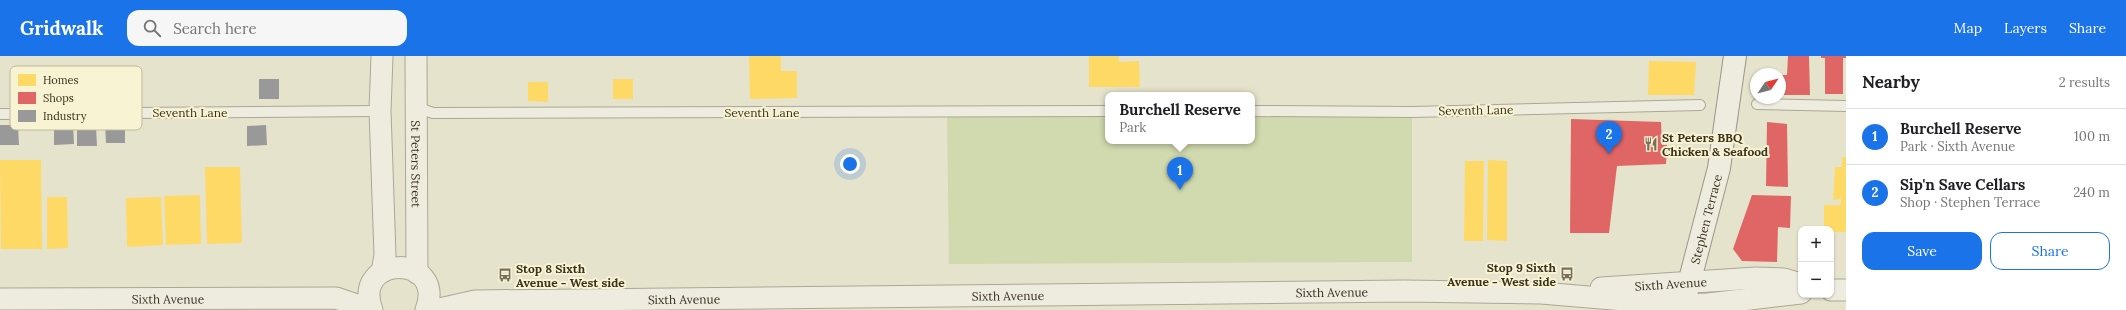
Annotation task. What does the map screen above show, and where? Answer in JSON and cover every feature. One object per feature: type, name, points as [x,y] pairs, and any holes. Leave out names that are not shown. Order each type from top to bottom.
[{"type":"main road","name":"Stephen Terrace","points":[[1683,307],[1719,168],[1735,56]]},
{"type":"street","points":[[372,310],[369,291],[377,278],[385,254],[380,111],[382,56]]},
{"type":"street","name":"St Peters Street","points":[[416,56],[416,107],[422,279],[429,302],[426,310]]},
{"type":"street","name":"Sixth Avenue","points":[[336,298],[377,278],[391,268],[404,267],[422,279],[475,301]]},
{"type":"street","name":"Sixth Avenue","points":[[1541,293],[1690,281],[1756,278],[1784,279],[1798,283]]},
{"type":"street","points":[[1834,290],[1846,290]]},
{"type":"street","name":"Sixth Avenue","points":[[435,310],[475,301],[1396,291],[1541,293],[1683,307],[1798,293]]},
{"type":"street","name":"Sixth Avenue","points":[[0,299],[336,298],[372,310]]},
{"type":"lane","name":"Seventh Lane","points":[[1255,111],[1412,112],[1700,104]]},
{"type":"lane","points":[[1757,104],[1846,106]]},
{"type":"lane","name":"Seventh Lane","points":[[416,107],[433,113],[1105,111]]},
{"type":"lane","name":"Seventh Lane","points":[[142,113],[380,111]]},
{"type":"lane","name":"Seventh Lane","points":[[0,114],[10,114]]},
{"type":"green space","points":[[947,111],[1105,111],[1105,144],[1255,144],[1255,111],[1412,112],[1412,262],[949,264]]},
{"type":"building: Homes","points":[[749,56],[781,56],[781,71],[797,71],[797,98],[750,99]]},
{"type":"building: Homes","points":[[1089,56],[1119,56],[1119,62],[1139,61],[1140,87],[1089,87]]},
{"type":"building: Homes","points":[[1649,61],[1696,62],[1694,95],[1648,95]]},
{"type":"building: Homes","points":[[613,79],[633,79],[633,99],[613,99]]},
{"type":"building: Homes","points":[[528,82],[548,82],[548,102],[528,101]]},
{"type":"building: Homes","points":[[1842,157],[1846,157],[1846,232],[1834,232],[1834,226],[1824,226],[1824,205],[1841,205],[1841,199],[1833,200],[1835,167],[1842,167]]},
{"type":"building: Homes","points":[[0,160],[41,160],[42,249],[1,249]]},
{"type":"building: Homes","points":[[1488,160],[1507,161],[1507,241],[1487,240]]},
{"type":"building: Homes","points":[[1465,161],[1484,161],[1483,241],[1464,241]]},
{"type":"building: Homes","points":[[205,167],[240,167],[242,243],[207,244]]},
{"type":"building: Homes","points":[[200,195],[201,244],[166,245],[164,196]]},
{"type":"building: Homes","points":[[47,197],[67,197],[68,248],[47,249]]},
{"type":"building: Homes","points":[[161,197],[163,245],[127,247],[126,198]]},
{"type":"building: Shops","points":[[1788,56],[1809,56],[1810,95],[1786,95]]},
{"type":"building: Shops","points":[[1821,56],[1846,56],[1846,58],[1843,58],[1843,94],[1825,94],[1825,58],[1821,58]]},
{"type":"building: Shops","points":[[1571,119],[1661,122],[1662,145],[1667,145],[1666,164],[1617,166],[1609,233],[1570,233]]},
{"type":"building: Shops","points":[[1767,122],[1787,124],[1788,187],[1766,186]]},
{"type":"building: Shops","points":[[1752,195],[1791,196],[1790,228],[1778,227],[1777,262],[1742,261],[1733,249]]},
{"type":"building: Industry","points":[[259,79],[279,79],[279,99],[259,99]]},
{"type":"building: Industry","points":[[0,125],[10,125],[10,130],[18,130],[19,145],[0,145]]},
{"type":"building: Industry","points":[[266,125],[267,145],[247,146],[247,126]]},
{"type":"building: Industry","points":[[54,130],[73,130],[74,144],[54,145]]},
{"type":"building: Industry","points":[[77,130],[96,130],[97,146],[77,146]]},
{"type":"building: Industry","points":[[105,130],[125,130],[125,143],[106,143]]},
{"type":"place","name":"St Peters BBQ Chicken & Seafood","points":[[1651,144]]},
{"type":"place","name":"Sip'n Save Cellars","points":[[1609,154]]},
{"type":"place","name":"Burchell Reserve","points":[[1180,190]]},
{"type":"place","name":"Stop 9 Sixth Avenue - West side","points":[[1567,274]]},
{"type":"place","name":"Stop 8 Sixth Avenue - West side","points":[[505,275]]}]
